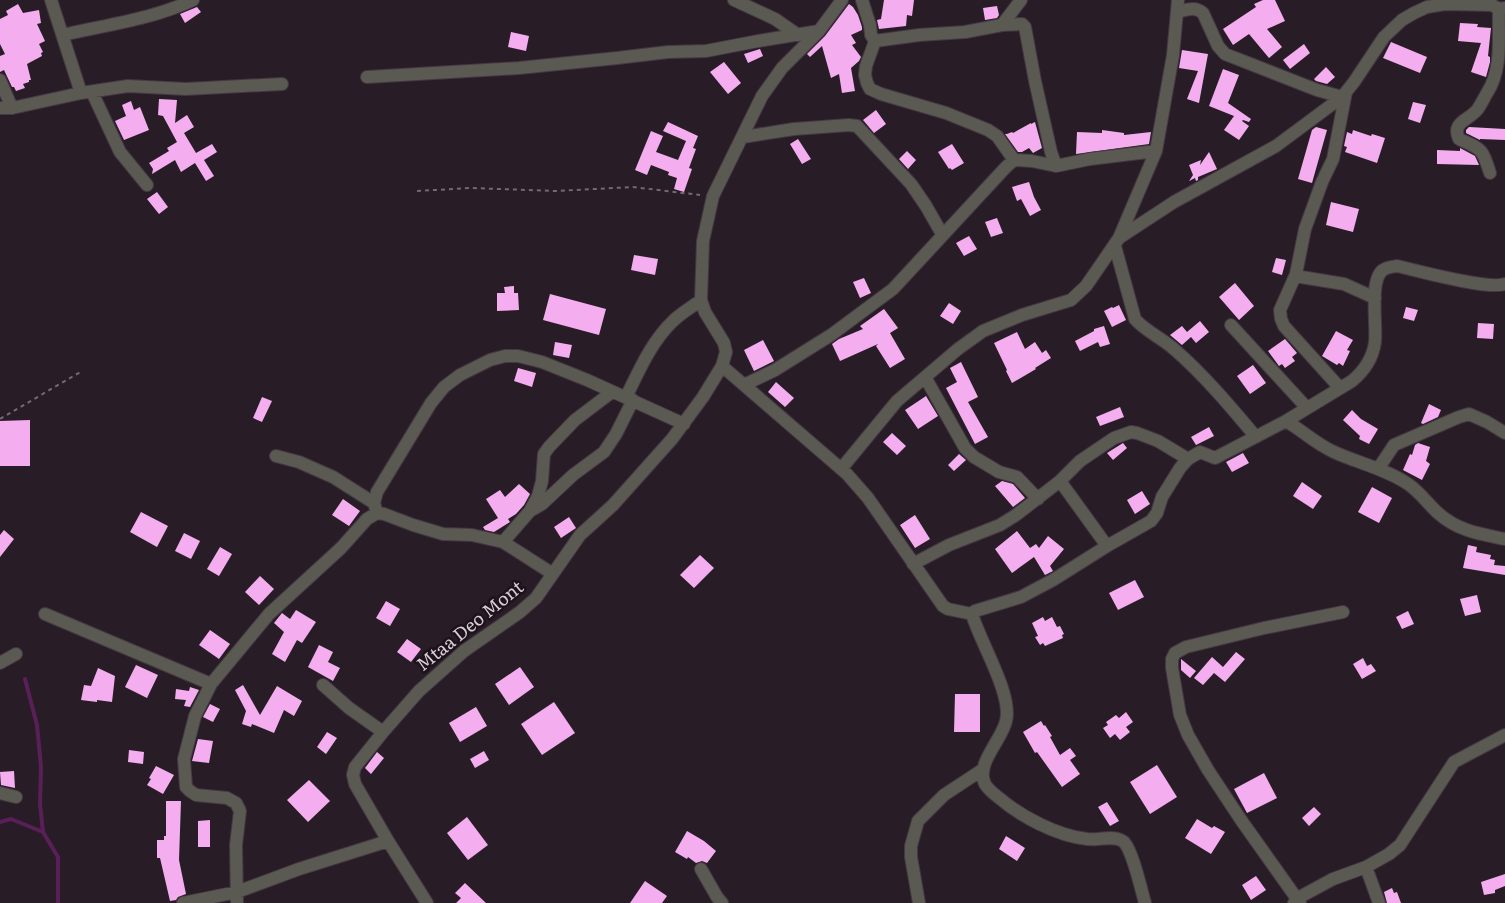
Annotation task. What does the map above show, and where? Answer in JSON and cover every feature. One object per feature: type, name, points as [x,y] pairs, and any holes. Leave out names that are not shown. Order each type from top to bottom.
[{"type":"street","points":[[51,0],[62,35],[87,93],[120,152],[146,185]]},
{"type":"street","points":[[62,35],[178,7],[193,0]]},
{"type":"street","points":[[734,0],[775,19],[798,35]]},
{"type":"street","points":[[842,0],[819,31],[782,68],[762,96],[713,196],[703,241],[701,300],[705,312],[724,343],[726,352],[722,366],[841,469],[868,498],[943,606],[948,609],[972,614]]},
{"type":"street","points":[[862,0],[870,25],[871,35],[875,41]]},
{"type":"street","points":[[1002,25],[1021,0]]},
{"type":"street","points":[[1117,242],[1174,202],[1276,146],[1344,94],[1384,37],[1402,20],[1427,7],[1445,4],[1497,6],[1497,70],[1478,108],[1462,121],[1458,126],[1457,134],[1459,139],[1481,149],[1490,173]]},
{"type":"street","points":[[841,469],[897,401],[958,349],[983,331],[1022,315],[1071,300],[1086,286],[1117,242],[1156,151],[1173,55],[1178,6],[1193,8],[1203,13],[1218,46],[1225,54],[1317,90],[1344,94]]},
{"type":"street","points":[[875,41],[919,35],[966,32],[1002,25],[1022,24],[1025,27],[1037,90],[1056,166]]},
{"type":"street","points":[[368,77],[519,68],[668,52],[706,52],[819,31]]},
{"type":"street","points":[[875,41],[866,66],[865,75],[870,89],[946,113],[988,130],[997,136],[1014,160]]},
{"type":"street","points":[[0,80],[6,108],[128,86],[186,89],[282,84]]},
{"type":"street","points":[[1340,388],[1284,326],[1280,310],[1295,276],[1305,230],[1332,158],[1344,94]]},
{"type":"street","points":[[743,137],[794,129],[857,126],[911,184],[942,234]]},
{"type":"street","points":[[744,385],[775,370],[831,335],[893,289],[942,234],[1006,166],[1014,160],[1032,161],[1056,166],[1156,151]]},
{"type":"street","points":[[1117,242],[1135,319],[1141,326],[1174,348],[1215,388],[1256,436]]},
{"type":"street","points":[[972,614],[975,610],[1021,596],[1053,580],[1151,521],[1157,513],[1162,497],[1180,468],[1200,452],[1215,458],[1286,421],[1362,373],[1371,356],[1375,342],[1376,280],[1383,270],[1397,266],[1476,283],[1498,286],[1505,284]]},
{"type":"street","points":[[1295,276],[1344,284],[1375,298]]},
{"type":"street","points":[[530,510],[542,504],[573,475],[604,452],[616,434],[650,350],[674,319],[701,300]]},
{"type":"street","points":[[1231,325],[1307,408]]},
{"type":"street","points":[[237,897],[236,845],[240,812],[236,803],[227,798],[196,795],[186,786],[184,759],[195,716],[212,684],[269,614],[341,548],[367,519],[375,508],[377,492],[431,403],[444,387],[460,375],[490,360],[505,356],[518,356],[542,362],[587,380],[684,424]]},
{"type":"street","name":"Mtaa Deo Mont","points":[[427,903],[355,784],[353,776],[356,767],[383,732],[419,691],[457,657],[520,612],[536,598],[580,536],[613,505],[672,439],[703,397],[722,366]]},
{"type":"street","points":[[925,377],[965,448],[974,457],[999,472],[1017,477],[1038,499]]},
{"type":"street","points":[[504,542],[530,510],[538,496],[542,482],[544,454],[549,447],[575,420],[612,392]]},
{"type":"street","points":[[1378,469],[1394,445],[1459,416],[1469,414],[1505,433]]},
{"type":"street","points":[[1286,421],[1301,430],[1317,444],[1409,484],[1439,515],[1465,531],[1505,539]]},
{"type":"street","points":[[913,564],[948,545],[1000,525],[1016,515],[1060,481],[1080,460],[1114,438],[1130,432],[1137,433],[1158,441],[1188,460]]},
{"type":"street","points":[[276,456],[299,462],[333,477],[384,514],[443,534],[472,535],[504,542],[553,574]]},
{"type":"street","points":[[1060,481],[1107,546]]},
{"type":"street","points":[[1343,612],[1264,628],[1186,647],[1175,653],[1172,659],[1180,715],[1188,734],[1208,770],[1297,901],[1333,879],[1366,867],[1389,854],[1400,845],[1454,762],[1505,735]]},
{"type":"street","points":[[45,614],[212,684]]},
{"type":"street","points":[[919,903],[911,857],[911,846],[918,821],[944,794],[982,770],[1006,722],[1007,706],[1003,690],[972,614]]},
{"type":"street","points":[[0,663],[16,654]]},
{"type":"street","points":[[323,685],[349,708],[383,732]]},
{"type":"street","points":[[982,770],[984,783],[991,791],[1029,820],[1065,834],[1086,839],[1118,839],[1123,842],[1129,850],[1145,903]]},
{"type":"street","points":[[0,794],[16,797]]},
{"type":"street","points":[[183,903],[237,897],[299,869],[388,841]]},
{"type":"street","points":[[1366,867],[1379,903]]},
{"type":"street","points":[[701,869],[722,903]]},
{"type":"path","points":[[417,191],[471,188],[556,191],[633,188],[713,196]]},
{"type":"path","points":[[0,419],[82,371]]},
{"type":"building","points":[[884,0],[914,0],[912,16],[907,15],[906,26],[879,29],[877,20],[881,19]]},
{"type":"building","points":[[1263,0],[1275,0],[1285,21],[1267,29],[1282,47],[1269,58],[1249,34],[1233,45],[1223,29],[1256,7],[1254,4]]},
{"type":"building","points":[[18,4],[23,13],[39,10],[41,23],[37,24],[45,41],[39,44],[43,52],[41,53],[42,56],[27,64],[31,80],[23,84],[25,88],[16,91],[4,70],[0,72],[0,56],[5,54],[0,44],[0,19],[8,15],[6,11]]},
{"type":"building","points":[[849,4],[858,15],[862,27],[862,30],[851,35],[856,43],[852,45],[861,57],[851,68],[855,91],[842,93],[839,74],[831,78],[822,46],[810,57],[807,54],[825,36]]},
{"type":"building","points":[[997,6],[999,15],[997,18],[985,20],[983,8]]},
{"type":"building","points":[[197,7],[201,12],[185,23],[180,14]]},
{"type":"building","points":[[1460,23],[1478,24],[1477,27],[1491,28],[1488,56],[1490,57],[1490,62],[1486,77],[1471,72],[1481,43],[1458,41]]},
{"type":"building","points":[[511,32],[529,36],[526,51],[508,47]]},
{"type":"building","points":[[1391,42],[1427,57],[1420,73],[1383,58]]},
{"type":"building","points":[[1304,44],[1310,53],[1290,69],[1283,60]]},
{"type":"building","points":[[760,49],[763,56],[748,63],[744,54]]},
{"type":"building","points":[[1182,50],[1208,54],[1199,103],[1187,99],[1198,71],[1179,68]]},
{"type":"building","points":[[724,62],[741,83],[728,94],[710,72]]},
{"type":"building","points":[[1326,67],[1335,77],[1327,84],[1316,81],[1314,79]]},
{"type":"building","points":[[1223,69],[1239,75],[1228,103],[1251,119],[1249,122],[1242,121],[1249,126],[1239,140],[1224,130],[1234,116],[1209,106]]},
{"type":"building","points":[[159,99],[177,100],[175,123],[187,115],[194,127],[184,133],[196,153],[212,144],[217,152],[204,160],[214,176],[206,181],[195,163],[181,172],[175,160],[152,174],[153,169],[149,163],[169,151],[167,148],[177,142],[163,116],[158,115]]},
{"type":"building","points":[[131,101],[134,110],[140,107],[149,130],[124,140],[115,121],[126,116],[122,105]]},
{"type":"building","points":[[1413,102],[1426,105],[1420,123],[1408,119]]},
{"type":"building","points":[[876,110],[886,124],[874,133],[863,120]]},
{"type":"building","points":[[668,122],[698,136],[693,148],[696,149],[689,168],[692,169],[684,192],[674,189],[677,178],[668,175],[669,172],[651,165],[647,175],[635,170],[651,131],[663,136],[656,152],[678,160],[686,141],[663,131]]},
{"type":"building","points":[[1035,122],[1042,148],[1033,153],[1029,148],[1018,152],[1005,134],[1013,133]]},
{"type":"building","points":[[1316,127],[1327,130],[1312,183],[1298,179],[1312,130]]},
{"type":"building","points":[[1469,127],[1505,129],[1505,140],[1480,140],[1466,133]]},
{"type":"building","points":[[1102,130],[1124,133],[1124,135],[1151,132],[1149,144],[1076,154],[1077,132],[1102,133]]},
{"type":"building","points":[[1353,130],[1385,138],[1377,163],[1345,152],[1347,147],[1344,146],[1347,132],[1352,134]]},
{"type":"building","points":[[798,139],[811,159],[802,164],[790,144]]},
{"type":"building","points":[[952,144],[964,163],[952,170],[949,169],[938,152]]},
{"type":"building","points":[[1460,148],[1475,156],[1479,165],[1437,164],[1437,150],[1460,151]]},
{"type":"building","points":[[907,151],[916,160],[908,169],[899,159]]},
{"type":"building","points":[[1209,152],[1217,169],[1198,177],[1196,181],[1195,178],[1189,181],[1193,175],[1189,165],[1201,160],[1200,165]]},
{"type":"building","points":[[1029,182],[1041,210],[1030,216],[1021,199],[1017,201],[1012,187]]},
{"type":"building","points":[[157,192],[168,207],[159,214],[147,199]]},
{"type":"building","points":[[1331,202],[1359,209],[1353,232],[1326,225]]},
{"type":"building","points":[[997,218],[1003,233],[991,237],[985,222]]},
{"type":"building","points":[[969,236],[977,249],[964,256],[956,243]]},
{"type":"building","points":[[634,255],[658,259],[655,275],[631,270]]},
{"type":"building","points":[[1276,258],[1286,260],[1282,275],[1272,272]]},
{"type":"building","points":[[864,278],[871,293],[860,298],[853,282]]},
{"type":"building","points":[[1235,283],[1254,306],[1239,320],[1219,297]]},
{"type":"building","points":[[514,286],[514,293],[518,293],[519,310],[497,311],[497,293],[505,293],[504,287]]},
{"type":"building","points":[[550,294],[606,309],[599,335],[543,320]]},
{"type":"building","points":[[949,303],[961,311],[953,324],[940,316]]},
{"type":"building","points":[[1119,305],[1126,320],[1112,327],[1104,311]]},
{"type":"building","points":[[1406,307],[1418,310],[1414,321],[1403,318]]},
{"type":"building","points":[[884,309],[898,328],[890,333],[905,359],[890,368],[876,346],[878,344],[840,361],[832,344],[863,329],[860,326]]},
{"type":"building","points":[[1200,321],[1209,332],[1196,343],[1191,337],[1182,345],[1170,335],[1182,326],[1187,332]]},
{"type":"building","points":[[1478,323],[1494,324],[1493,339],[1477,338]]},
{"type":"building","points":[[1104,326],[1110,344],[1100,347],[1098,342],[1080,351],[1075,341],[1094,331],[1094,329]]},
{"type":"building","points":[[1336,331],[1353,340],[1347,350],[1350,351],[1343,366],[1339,363],[1337,365],[1322,356]]},
{"type":"building","points":[[1017,332],[1025,349],[1035,342],[1042,353],[1046,350],[1051,358],[1012,383],[994,343]]},
{"type":"building","points":[[1285,339],[1297,353],[1292,357],[1295,361],[1285,368],[1282,364],[1279,366],[1268,351]]},
{"type":"building","points":[[763,340],[774,361],[754,371],[744,350]]},
{"type":"building","points":[[555,342],[572,345],[569,358],[553,355]]},
{"type":"building","points":[[961,362],[978,397],[968,402],[988,437],[975,444],[946,388],[957,382],[950,368]]},
{"type":"building","points":[[1253,365],[1266,383],[1250,394],[1237,376]]},
{"type":"building","points":[[518,368],[536,373],[532,387],[514,381]]},
{"type":"building","points":[[776,382],[794,398],[785,407],[768,392]]},
{"type":"building","points":[[926,396],[938,416],[918,429],[905,410]]},
{"type":"building","points":[[262,397],[272,401],[262,422],[253,418]]},
{"type":"building","points":[[1429,404],[1441,410],[1438,417],[1423,424],[1421,423]]},
{"type":"building","points":[[1120,407],[1124,417],[1100,426],[1096,417]]},
{"type":"building","points":[[1352,410],[1361,419],[1378,429],[1369,444],[1359,439],[1360,436],[1343,420]]},
{"type":"building","points":[[30,420],[30,466],[0,466],[0,421]]},
{"type":"building","points":[[1209,427],[1214,436],[1196,445],[1191,437]]},
{"type":"building","points":[[892,433],[906,446],[897,455],[883,442]]},
{"type":"building","points":[[1123,443],[1127,448],[1113,460],[1107,453]]},
{"type":"building","points":[[1418,443],[1430,447],[1426,461],[1430,464],[1422,480],[1403,470],[1410,454],[1412,455],[1415,445]]},
{"type":"building","points":[[1243,453],[1249,463],[1232,472],[1226,462]]},
{"type":"building","points":[[959,454],[966,460],[954,471],[948,465]]},
{"type":"building","points":[[1002,481],[1013,484],[1025,498],[1013,507],[995,486]]},
{"type":"building","points":[[1302,482],[1322,496],[1313,509],[1293,496]]},
{"type":"building","points":[[519,484],[530,494],[524,505],[516,514],[508,519],[510,522],[494,532],[485,530],[483,527],[498,518],[486,499],[500,490],[505,497]]},
{"type":"building","points":[[1372,487],[1392,498],[1379,523],[1358,512]]},
{"type":"building","points":[[1142,491],[1150,504],[1135,514],[1127,500]]},
{"type":"building","points":[[343,499],[360,511],[349,526],[332,515]]},
{"type":"building","points":[[141,512],[168,526],[157,547],[130,532]]},
{"type":"building","points":[[915,515],[930,539],[915,548],[900,525]]},
{"type":"building","points":[[569,517],[576,528],[561,538],[554,527]]},
{"type":"building","points":[[4,530],[14,539],[0,557],[0,535]]},
{"type":"building","points":[[1017,531],[1030,548],[1036,544],[1039,548],[1048,536],[1064,549],[1050,566],[1053,571],[1045,575],[1034,557],[1012,573],[995,549]]},
{"type":"building","points":[[184,533],[200,541],[191,559],[175,551]]},
{"type":"building","points":[[1468,545],[1477,547],[1476,552],[1491,555],[1490,559],[1495,560],[1494,565],[1505,566],[1505,575],[1463,568]]},
{"type":"building","points":[[220,547],[232,554],[219,576],[207,569]]},
{"type":"building","points":[[700,555],[714,568],[694,588],[680,575]]},
{"type":"building","points":[[260,576],[274,589],[259,605],[245,592]]},
{"type":"building","points":[[1135,580],[1144,597],[1118,610],[1109,593]]},
{"type":"building","points":[[1477,595],[1481,612],[1465,616],[1460,599]]},
{"type":"building","points":[[386,601],[400,609],[390,626],[376,618]]},
{"type":"building","points":[[296,610],[316,622],[302,643],[297,640],[285,662],[272,654],[284,632],[274,623],[282,613],[290,619]]},
{"type":"building","points":[[1408,611],[1414,624],[1402,629],[1396,617]]},
{"type":"building","points":[[1043,617],[1045,621],[1052,617],[1057,627],[1060,626],[1064,634],[1062,635],[1063,638],[1045,646],[1043,643],[1040,645],[1035,637],[1038,636],[1032,623]]},
{"type":"building","points":[[210,630],[230,644],[219,659],[199,645]]},
{"type":"building","points":[[407,639],[421,649],[411,662],[397,652]]},
{"type":"building","points":[[319,645],[333,652],[328,662],[340,668],[333,681],[308,667]]},
{"type":"building","points":[[1236,652],[1245,659],[1225,682],[1214,673],[1203,685],[1194,678],[1212,657],[1223,667]]},
{"type":"building","points":[[1363,658],[1367,666],[1371,664],[1376,671],[1362,679],[1353,664]]},
{"type":"building","points":[[1181,659],[1196,671],[1190,678],[1181,670]]},
{"type":"building","points":[[136,665],[158,675],[147,698],[125,687]]},
{"type":"building","points":[[520,667],[534,687],[509,705],[495,684]]},
{"type":"building","points":[[98,668],[115,676],[112,702],[81,700],[84,685],[91,686]]},
{"type":"building","points":[[243,685],[260,715],[277,686],[302,701],[294,716],[284,710],[274,733],[252,724],[251,727],[242,724],[246,711],[235,690]]},
{"type":"building","points":[[190,687],[199,690],[190,707],[184,706],[186,700],[175,699],[176,689],[189,691]]},
{"type":"building","points":[[955,694],[980,694],[980,732],[954,732]]},
{"type":"building","points":[[554,702],[575,733],[542,755],[521,724]]},
{"type":"building","points":[[210,704],[220,709],[213,722],[203,717]]},
{"type":"building","points":[[476,707],[487,726],[460,742],[449,723]]},
{"type":"building","points":[[1126,712],[1133,722],[1126,727],[1130,732],[1120,740],[1115,734],[1110,738],[1103,728],[1108,725],[1106,722],[1116,715],[1119,718]]},
{"type":"building","points":[[1041,721],[1052,736],[1050,737],[1060,755],[1070,748],[1076,756],[1070,760],[1080,774],[1062,787],[1037,752],[1035,753],[1023,732]]},
{"type":"building","points":[[327,732],[337,738],[326,754],[317,747]]},
{"type":"building","points":[[198,739],[213,741],[209,763],[192,761]]},
{"type":"building","points":[[129,750],[144,752],[143,764],[128,762]]},
{"type":"building","points":[[484,751],[489,760],[475,768],[470,759]]},
{"type":"building","points":[[377,752],[384,758],[371,774],[365,768]]},
{"type":"building","points":[[1157,765],[1177,797],[1150,814],[1130,782]]},
{"type":"building","points":[[156,766],[174,775],[163,794],[147,785]]},
{"type":"building","points":[[14,771],[15,788],[1,785],[0,772]]},
{"type":"building","points":[[1264,773],[1277,798],[1247,813],[1234,789]]},
{"type":"building","points":[[309,780],[330,801],[308,822],[287,800]]},
{"type":"building","points":[[166,801],[181,801],[179,860],[186,894],[170,901],[160,858],[157,858],[157,840],[164,840],[164,836],[166,836]]},
{"type":"building","points":[[1107,802],[1119,821],[1110,826],[1098,807]]},
{"type":"building","points":[[1314,807],[1321,814],[1309,826],[1302,818]]},
{"type":"building","points":[[467,817],[488,845],[468,860],[447,833]]},
{"type":"building","points":[[1197,819],[1212,828],[1214,826],[1225,832],[1211,854],[1185,838]]},
{"type":"building","points":[[210,820],[210,847],[198,847],[198,821]]},
{"type":"building","points":[[687,831],[716,851],[707,863],[702,861],[696,863],[688,857],[687,859],[675,852]]},
{"type":"building","points":[[1006,836],[1025,848],[1017,861],[999,849]]},
{"type":"building","points":[[1505,874],[1505,886],[1495,890],[1495,893],[1484,895],[1481,882]]},
{"type":"building","points":[[1256,876],[1266,890],[1251,900],[1242,885]]},
{"type":"building","points":[[645,881],[667,896],[662,903],[630,903]]},
{"type":"building","points":[[465,883],[486,903],[456,903],[461,898],[455,893]]},
{"type":"building","points":[[1392,888],[1394,893],[1397,892],[1401,903],[1387,903],[1384,892]]},
{"type":"waterway","points":[[25,679],[37,725],[41,767],[40,804],[43,832],[58,857],[58,903]]},
{"type":"waterway","points":[[0,822],[11,819],[43,832]]}]
